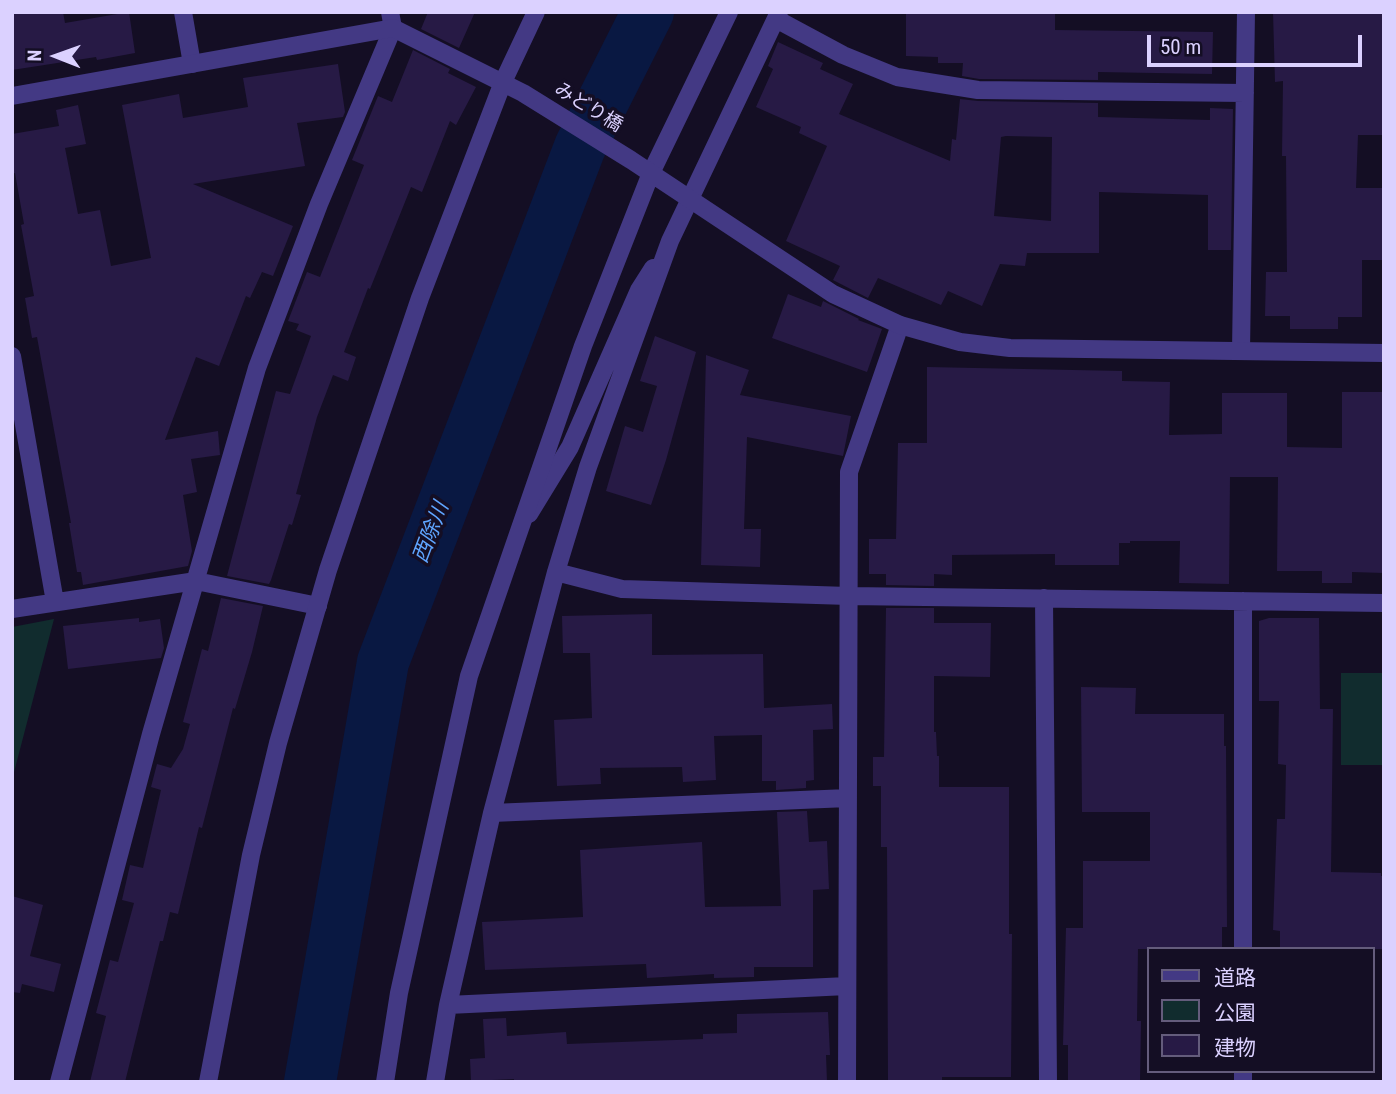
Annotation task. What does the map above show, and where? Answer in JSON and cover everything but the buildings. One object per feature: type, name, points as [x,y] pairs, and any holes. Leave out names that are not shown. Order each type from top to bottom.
[{"type":"street","points":[[183,12],[192,64]]},
{"type":"street","points":[[208,1082],[251,855],[278,743],[328,570],[420,298],[503,82],[536,12]]},
{"type":"street","points":[[385,1082],[401,980],[469,676],[583,346],[651,173],[729,12]]},
{"type":"street","points":[[1241,351],[1246,12]]},
{"type":"street","points":[[519,531],[570,447],[639,290],[670,241],[691,200],[778,16],[843,55],[897,76],[978,90],[1245,93]]},
{"type":"street","points":[[12,96],[192,64],[391,20]]},
{"type":"street","points":[[59,1082],[151,734],[257,368],[391,20]]},
{"type":"street","name":"みどり橋","points":[[391,20],[523,93],[631,160],[833,294],[900,325],[960,342],[1010,348],[1384,353]]},
{"type":"street","points":[[435,1082],[448,1005],[492,813],[556,572],[588,467],[670,241]]},
{"type":"street","points":[[847,1082],[849,472],[900,325]]},
{"type":"street","points":[[12,356],[55,602]]},
{"type":"street","points":[[556,572],[622,589],[849,596],[1384,603]]},
{"type":"street","points":[[12,609],[196,581],[318,606]]},
{"type":"street","points":[[1044,598],[1048,1082]]},
{"type":"street","points":[[1243,601],[1243,947]]},
{"type":"street","points":[[492,813],[848,798]]},
{"type":"street","points":[[448,1005],[847,986]]},
{"type":"green space","points":[[54,619],[12,780],[12,627]]},
{"type":"green space","points":[[1341,673],[1384,673],[1384,765],[1341,765]]},
{"type":"waterway","name":"西除川","points":[[310,1082],[383,662],[580,147],[648,12]]}]
